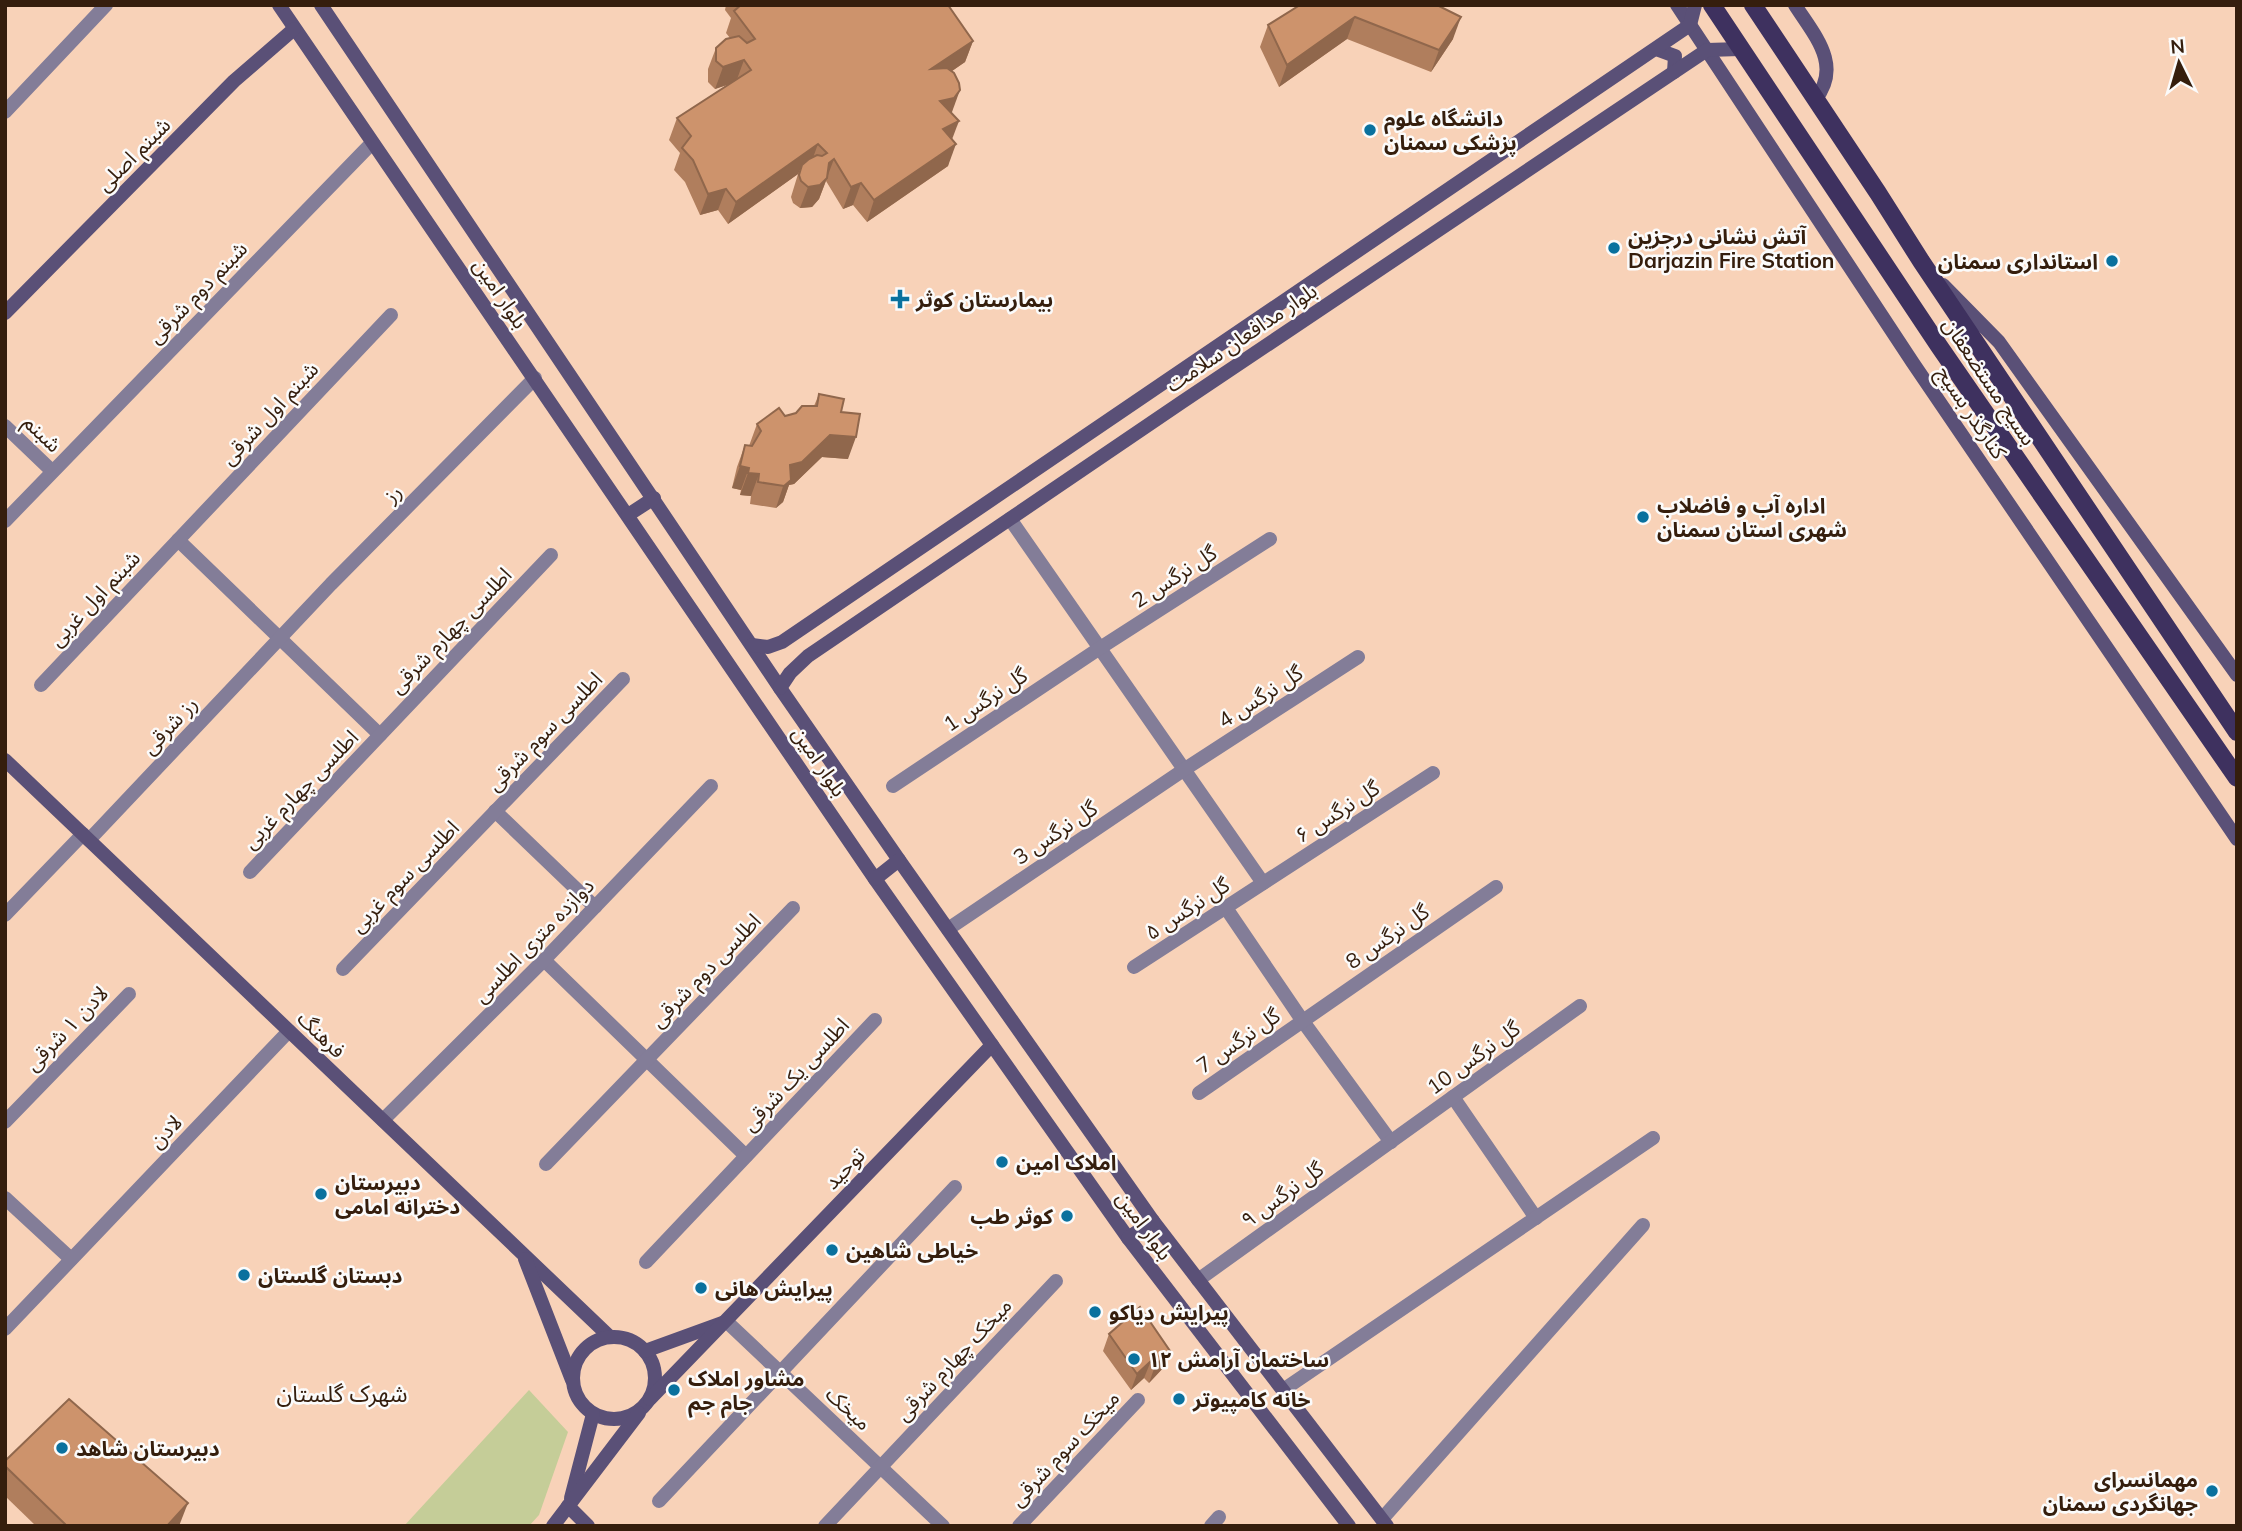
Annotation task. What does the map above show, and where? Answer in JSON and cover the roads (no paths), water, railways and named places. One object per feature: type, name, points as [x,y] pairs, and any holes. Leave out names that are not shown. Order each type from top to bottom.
[{"type":"main road","name":"بلوار امین","points":[[279,5],[992,1045],[1128,1238],[1349,1526]]},
{"type":"main road","name":"بلوار امین","points":[[321,5],[780,688],[899,860],[1153,1221],[1385,1522]]},
{"type":"main road","name":"کنارگذر بسیج","points":[[1677,5],[1913,363],[2237,839]]},
{"type":"main road","points":[[1690,25],[1695,5]]},
{"type":"main road","name":"بسیج مستضعفان","points":[[1712,5],[1939,346],[2237,778]]},
{"type":"main road","name":"بسیج مستضعفان","points":[[1753,5],[2237,732]]},
{"type":"main road","points":[[1795,5],[1824,50],[1828,73],[1823,90],[1815,100]]},
{"type":"main road","name":"بلوار مدافعان سلامت","points":[[752,645],[768,647],[793,635],[1690,25]]},
{"type":"main road","name":"شبنم اصلی","points":[[5,313],[234,81],[295,29]]},
{"type":"main road","points":[[1656,49],[1675,56],[1674,72]]},
{"type":"main road","points":[[1707,50],[1740,49]]},
{"type":"main road","name":"بلوار مدافعان سلامت","points":[[780,688],[790,673],[808,656],[1707,50]]},
{"type":"main road","points":[[1921,261],[1999,342],[2237,675]]},
{"type":"main road","points":[[1267,314],[1267,324],[1272,331],[1282,335]]},
{"type":"main road","points":[[1221,345],[1231,349],[1236,358],[1235,367]]},
{"type":"main road","points":[[628,515],[654,498]]},
{"type":"main road","points":[[793,635],[792,646],[796,651],[808,656]]},
{"type":"main road","name":"فرهنگ","points":[[5,760],[610,1337]]},
{"type":"main road","points":[[876,879],[899,860]]},
{"type":"main road","name":"توحید","points":[[553,1526],[646,1404],[992,1045]]},
{"type":"main road","points":[[1128,1238],[1153,1221]]},
{"type":"main road","points":[[523,1254],[576,1395],[583,1406],[605,1419],[631,1416],[646,1404],[655,1387],[655,1374],[645,1351],[623,1338],[610,1337],[597,1340],[578,1357],[573,1370],[573,1382]]},
{"type":"main road","name":"توحید","points":[[645,1351],[726,1321]]},
{"type":"main road","name":"توحید","points":[[568,1506],[593,1414]]},
{"type":"main road","points":[[568,1506],[588,1526]]},
{"type":"street","points":[[5,112],[106,5]]},
{"type":"street","name":"شبنم دوم شرقی","points":[[5,521],[373,143]]},
{"type":"street","name":"شبنم اول شرقی","points":[[178,540],[391,315]]},
{"type":"street","name":"رز","points":[[280,638],[535,378]]},
{"type":"street","name":"شبنم","points":[[5,426],[52,471]]},
{"type":"street","points":[[1010,519],[1264,883]]},
{"type":"street","points":[[178,540],[380,735]]},
{"type":"street","name":"شبنم اول غربی","points":[[41,685],[178,540]]},
{"type":"street","name":"گل نرگس 2","points":[[1100,648],[1270,540]]},
{"type":"street","name":"اطلسی چهارم شرقی","points":[[380,735],[551,555]]},
{"type":"street","name":"رز شرقی","points":[[5,915],[86,837],[280,638]]},
{"type":"street","name":"گل نرگس 1","points":[[893,786],[1100,648]]},
{"type":"street","name":"گل نرگس 4","points":[[1185,769],[1357,657]]},
{"type":"street","name":"اطلسی سوم شرقی","points":[[495,811],[623,679]]},
{"type":"street","name":"اطلسی چهارم غربی","points":[[250,872],[380,735]]},
{"type":"street","name":"گل نرگس 3","points":[[948,929],[1185,769]]},
{"type":"street","name":"گل نرگس ۶","points":[[1264,883],[1433,773]]},
{"type":"street","name":"دوازده متری اطلسی","points":[[383,1121],[544,961],[711,786]]},
{"type":"street","points":[[495,811],[595,907]]},
{"type":"street","name":"اطلسی سوم غربی","points":[[343,970],[495,811]]},
{"type":"street","name":"گل نرگس ۵","points":[[1134,967],[1264,883]]},
{"type":"street","name":"گل نرگس 8","points":[[1302,1020],[1496,887]]},
{"type":"street","name":"اطلسی دوم شرقی","points":[[546,1164],[793,908]]},
{"type":"street","points":[[1226,908],[1302,1020],[1391,1142]]},
{"type":"street","points":[[544,961],[746,1156]]},
{"type":"street","name":"لادن ۱ شرقی","points":[[5,1122],[129,994]]},
{"type":"street","name":"گل نرگس 10","points":[[1391,1142],[1580,1006]]},
{"type":"street","name":"اطلسی یک شرقی","points":[[646,1262],[875,1020]]},
{"type":"street","name":"گل نرگس 7","points":[[1199,1093],[1302,1020]]},
{"type":"street","name":"لادن","points":[[5,1329],[289,1031]]},
{"type":"street","points":[[1453,1097],[1536,1218]]},
{"type":"street","points":[[1283,1390],[1653,1138]]},
{"type":"street","name":"گل نرگس ۹","points":[[1198,1280],[1391,1142]]},
{"type":"street","points":[[659,1501],[956,1187]]},
{"type":"street","points":[[5,1198],[71,1259]]},
{"type":"street","points":[[1385,1522],[1643,1225]]},
{"type":"street","name":"میخک چهارم شرقی","points":[[825,1526],[1056,1281]]},
{"type":"street","name":"میخک","points":[[726,1321],[943,1526]]},
{"type":"street","name":"میخک سوم شرقی","points":[[1019,1526],[1138,1400]]},
{"type":"place","name":"دانشگاه علوم پزشکی سمنان","points":[[1370,130]]},
{"type":"place","name":"آتش نشانی درجزین Darjazin Fire Station","points":[[1614,248]]},
{"type":"place","name":"استانداری سمنان","points":[[2112,261]]},
{"type":"place","name":"بیمارستان کوثر","points":[[900,299]]},
{"type":"place","name":"اداره آب و فاضلاب شهری استان سمنان","points":[[1643,517]]},
{"type":"place","name":"املاک امین","points":[[1002,1162]]},
{"type":"place","name":"دبیرستان دخترانه امامی","points":[[321,1194]]},
{"type":"place","name":"کوثر طب","points":[[1067,1216]]},
{"type":"place","name":"خیاطی شاهین","points":[[832,1250]]},
{"type":"place","name":"دبستان گلستان","points":[[244,1275]]},
{"type":"place","name":"پیرایش هانی","points":[[701,1288]]},
{"type":"place","name":"پیرایش دیاکو","points":[[1095,1312]]},
{"type":"place","name":"ساختمان آرامش ۱۲","points":[[1134,1359]]},
{"type":"place","name":"مشاور املاک جام جم","points":[[674,1390]]},
{"type":"place","name":"خانه کامپیوتر","points":[[1179,1399]]},
{"type":"place","name":"دبیرستان شاهد","points":[[62,1448]]},
{"type":"place","name":"مهمانسرای جهانگردی سمنان","points":[[2212,1491]]},
{"type":"district","name":"شهرک گلستان","points":[[342,1393]]}]
